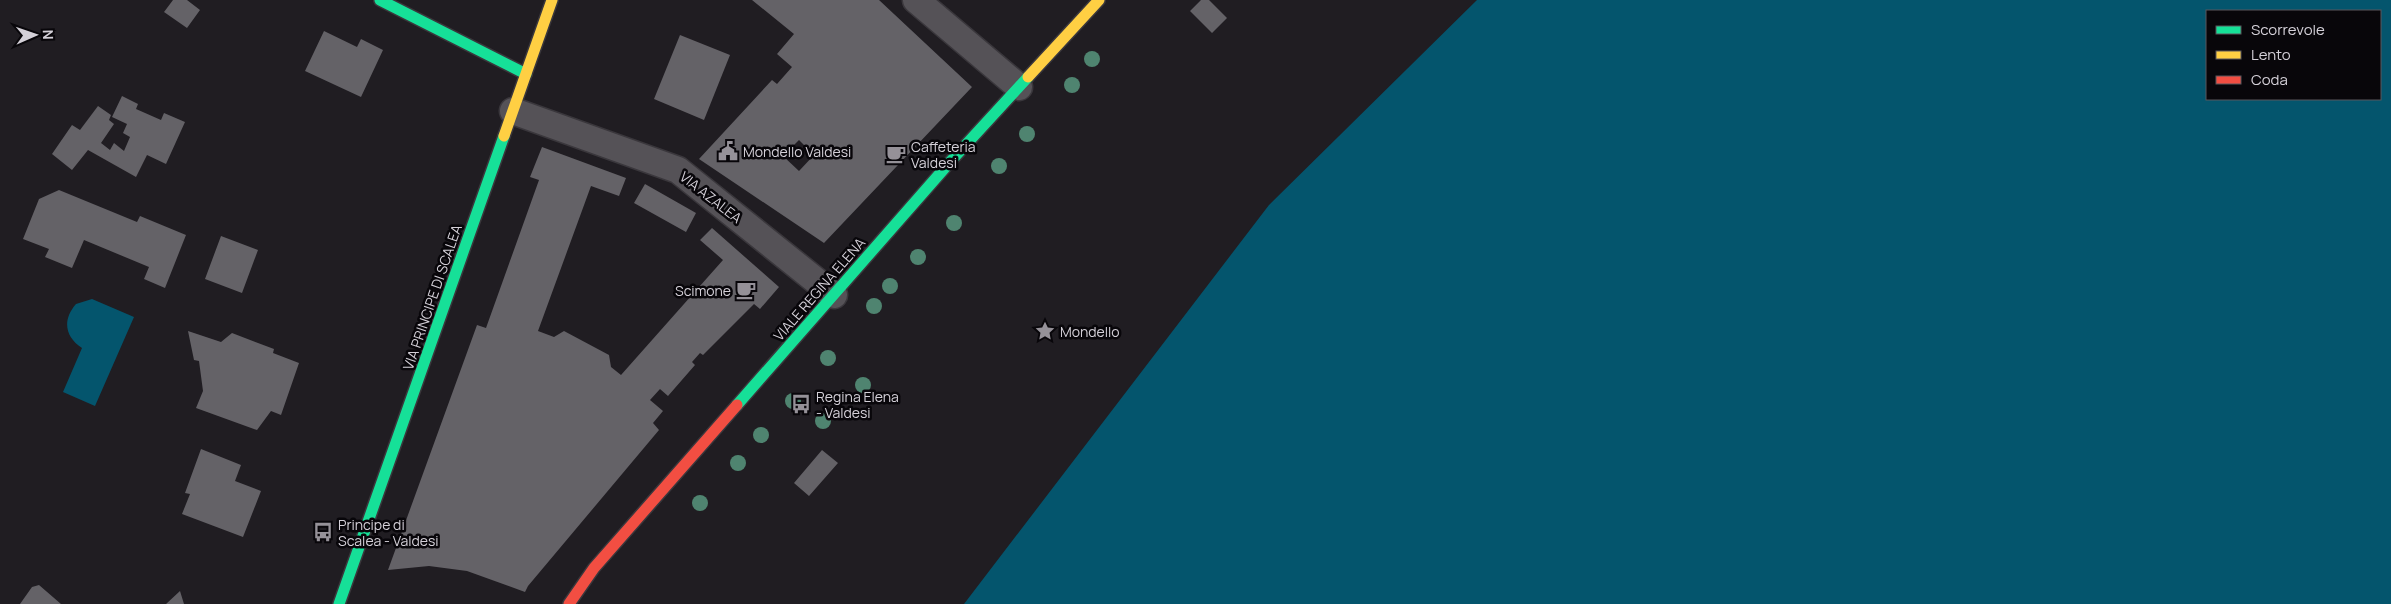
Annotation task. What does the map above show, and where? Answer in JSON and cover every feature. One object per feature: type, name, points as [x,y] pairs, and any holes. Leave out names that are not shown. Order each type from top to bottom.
[{"type":"street","points":[[380,0],[526,74]]},
{"type":"street","name":"VIA PRINCIPE DI SCALEA","points":[[339,604],[552,0]]},
{"type":"street","points":[[916,0],[1019,87]]},
{"type":"street","name":"VIALE REGINA ELENA","points":[[569,604],[594,568],[834,295],[1099,0]]},
{"type":"street","name":"VIA AZALEA","points":[[513,111],[678,170],[834,295]]},
{"type":"street","points":[[346,604],[354,563]]},
{"type":"water","points":[[1477,0],[2391,0],[2391,604],[964,604],[1269,205]]},
{"type":"water","points":[[92,299],[134,317],[95,406],[63,392],[82,348],[72,339],[67,328],[67,322],[76,304]]},
{"type":"building","points":[[173,0],[187,0],[200,10],[187,28],[164,12]]},
{"type":"building","points":[[752,0],[879,0],[972,87],[824,243],[699,159],[772,80],[777,84],[792,67],[777,54],[794,34]],"holes":[[[799,140],[814,155],[799,171],[783,156]]]},
{"type":"building","points":[[1201,0],[1209,0],[1227,18],[1212,33],[1190,11]]},
{"type":"building","points":[[324,31],[357,47],[361,39],[383,50],[361,97],[305,71]]},
{"type":"building","points":[[680,35],[730,55],[704,120],[654,99]]},
{"type":"building","points":[[122,96],[138,104],[136,109],[161,120],[164,113],[185,122],[166,164],[147,155],[136,177],[88,150],[72,170],[52,154],[72,125],[80,130],[98,106],[111,115],[109,120],[114,124],[101,143],[110,150],[114,143],[124,151],[130,137],[123,133],[127,124],[112,117]]},
{"type":"building","points":[[542,147],[626,178],[619,196],[591,186],[538,331],[554,337],[564,331],[609,355],[611,367],[621,375],[723,260],[700,240],[712,228],[779,287],[760,309],[754,304],[703,355],[700,353],[692,362],[695,365],[668,396],[660,389],[650,400],[663,411],[653,423],[659,430],[528,586],[525,592],[467,571],[429,566],[388,570],[477,325],[486,328],[539,180],[530,177]]},
{"type":"building","points":[[645,184],[696,213],[686,232],[634,203]]},
{"type":"building","points":[[59,190],[137,222],[140,216],[186,235],[165,288],[144,279],[149,267],[84,240],[72,268],[45,257],[49,249],[23,239],[39,199]]},
{"type":"building","points":[[221,236],[258,250],[242,293],[205,279]]},
{"type":"building","points":[[188,331],[221,342],[232,333],[274,349],[273,353],[299,363],[281,415],[271,411],[257,430],[196,408],[203,391],[199,361],[194,360]]},
{"type":"building","points":[[201,449],[241,465],[235,481],[261,491],[243,537],[182,514],[190,494],[185,493]]},
{"type":"building","points":[[822,450],[838,463],[809,496],[794,483]]},
{"type":"building","points":[[39,585],[61,604],[20,604],[32,587]]},
{"type":"building","points":[[180,591],[184,604],[166,604]]},
{"type":"traffic: fast","points":[[380,0],[526,74]]},
{"type":"traffic: fast","points":[[737,405],[950,162],[1028,77]]},
{"type":"traffic: fast","points":[[339,604],[504,136]]},
{"type":"traffic: slow","points":[[504,136],[552,0]]},
{"type":"traffic: slow","points":[[1028,77],[1099,0]]},
{"type":"traffic: jam","points":[[569,604],[594,568],[737,405]]},
{"type":"place","name":"Mondello Valdesi","points":[[728,151]]},
{"type":"place","name":"Caffeteria Valdesi","points":[[896,154]]},
{"type":"place","name":"Scimone","points":[[746,290]]},
{"type":"place","name":"Mondello","points":[[1045,331]]},
{"type":"place","name":"Regina Elena - Valdesi","points":[[801,404]]},
{"type":"place","name":"Principe di Scalea - Valdesi","points":[[323,532]]}]
